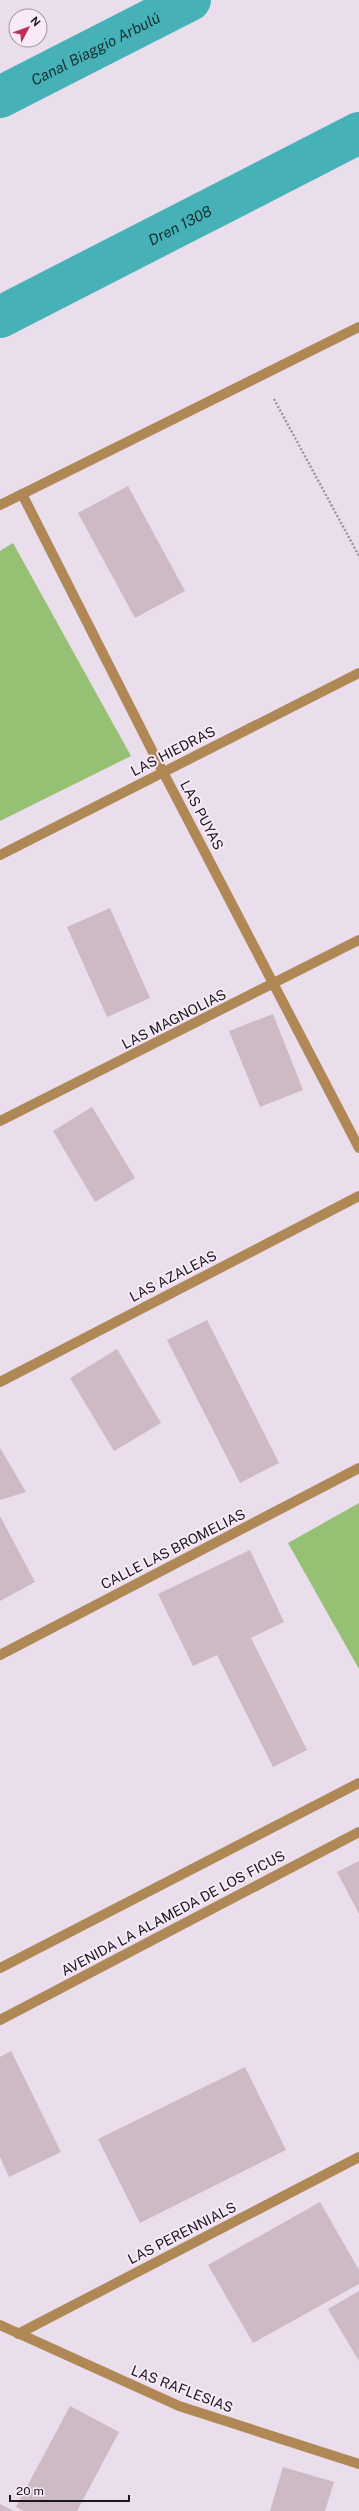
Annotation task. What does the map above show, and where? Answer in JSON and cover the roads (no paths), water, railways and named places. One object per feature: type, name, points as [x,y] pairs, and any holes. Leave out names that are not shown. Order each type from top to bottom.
[{"type":"street","points":[[0,505],[261,374],[359,327]]},
{"type":"street","name":"LAS PUYAS","points":[[22,494],[163,772],[359,1148]]},
{"type":"street","name":"LAS HIEDRAS","points":[[0,855],[359,673]]},
{"type":"street","name":"LAS MAGNOLIAS","points":[[0,1121],[359,940]]},
{"type":"street","name":"LAS AZALEAS","points":[[0,1382],[359,1196]]},
{"type":"street","name":"CALLE LAS BROMELIAS","points":[[0,1655],[359,1468]]},
{"type":"street","name":"AVENIDA LA ALAMEDA DE LOS FICUS","points":[[0,1968],[359,1783]]},
{"type":"street","name":"AVENIDA LA ALAMEDA DE LOS FICUS","points":[[0,2020],[359,1832]]},
{"type":"street","name":"LAS PERENNIALS","points":[[18,2334],[359,2157]]},
{"type":"street","name":"LAS RAFLESIAS","points":[[0,2325],[179,2406],[358,2463]]},
{"type":"waterway","name":"Canal Biaggio Arbulú","points":[[0,97],[190,0]]},
{"type":"waterway","name":"Dren 1308","points":[[0,317],[359,133]]}]
